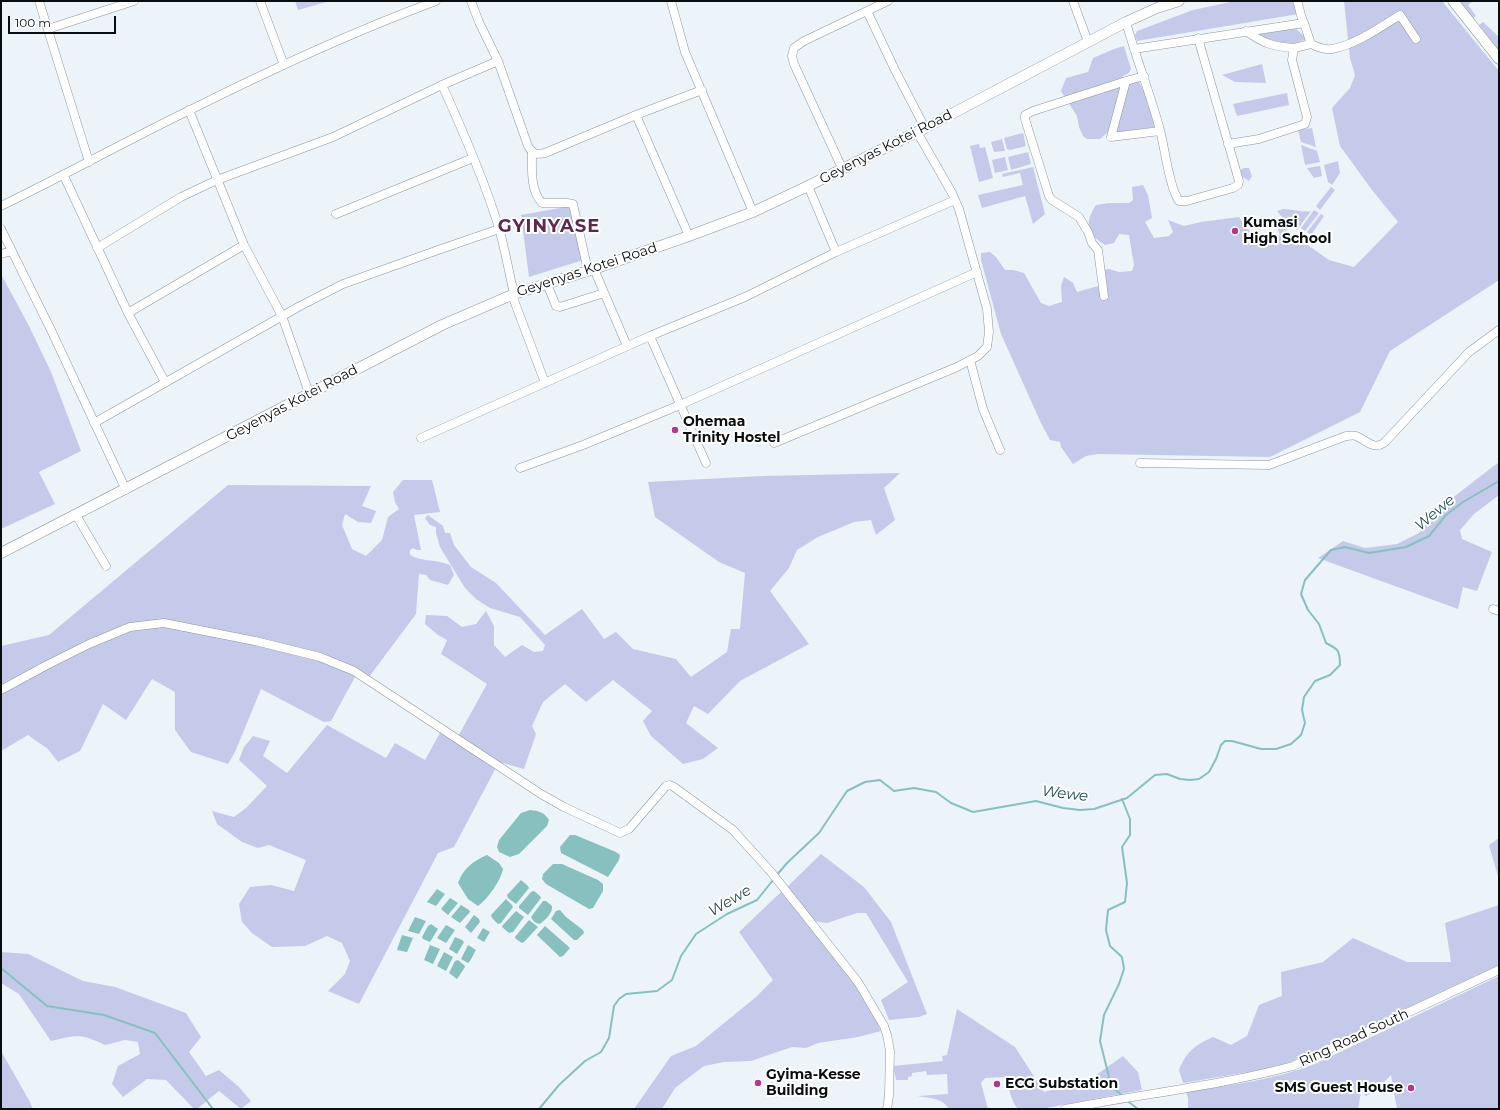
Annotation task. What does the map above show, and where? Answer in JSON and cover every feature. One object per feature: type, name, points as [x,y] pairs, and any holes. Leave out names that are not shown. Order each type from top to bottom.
[{"type":"street","points":[[39,1],[90,162]]},
{"type":"street","points":[[48,29],[134,1]]},
{"type":"street","points":[[260,1],[284,65]]},
{"type":"street","points":[[1,206],[64,176],[189,110],[284,65],[371,27],[436,1]]},
{"type":"street","points":[[471,1],[479,22],[498,61],[532,152],[533,179],[537,197],[542,203],[573,204],[591,270],[604,293],[627,346]]},
{"type":"street","points":[[671,1],[685,52],[753,212]]},
{"type":"street","points":[[842,168],[794,64],[792,56],[794,48],[804,41],[888,1]]},
{"type":"street","points":[[1073,1],[1088,42]]},
{"type":"street","name":"Geyenyas Kotei Road","points":[[1,553],[126,490],[309,393],[442,325],[513,294],[591,270],[690,236],[753,212],[921,130],[1126,22],[1157,8],[1178,1]]},
{"type":"street","points":[[1297,1],[1300,7],[1301,18],[1311,44]]},
{"type":"street","points":[[1453,1],[1499,59]]},
{"type":"street","points":[[774,443],[970,360],[978,356],[987,347],[989,332],[987,309],[955,200],[921,130],[867,11]]},
{"type":"street","points":[[1246,31],[1256,38],[1276,47],[1294,48],[1311,44],[1331,49],[1347,45],[1373,32],[1400,15],[1416,39]]},
{"type":"street","points":[[1126,22],[1160,131],[1176,198],[1179,201],[1187,201],[1234,188],[1238,185],[1239,181],[1198,38]]},
{"type":"street","points":[[1134,48],[1304,23]]},
{"type":"street","points":[[1228,144],[1259,139],[1305,124],[1307,117],[1292,60],[1294,48]]},
{"type":"street","points":[[97,248],[181,198],[216,180],[334,137],[442,85],[498,61]]},
{"type":"street","points":[[1104,296],[1098,250],[1079,217],[1052,200],[1049,196],[1025,119],[1026,115],[1033,111],[1144,76]]},
{"type":"street","points":[[1126,81],[1112,137],[1160,131]]},
{"type":"street","points":[[442,85],[467,140],[488,196],[499,229],[513,294],[544,383]]},
{"type":"street","points":[[532,152],[536,154],[545,153],[636,115],[702,90]]},
{"type":"street","points":[[189,110],[216,180],[244,245],[282,316],[309,393]]},
{"type":"street","points":[[636,115],[690,236]]},
{"type":"street","points":[[336,214],[473,158]]},
{"type":"street","points":[[64,176],[128,313],[165,382]]},
{"type":"street","points":[[808,186],[836,252]]},
{"type":"street","points":[[421,438],[627,346],[745,297],[836,252],[955,200]]},
{"type":"street","points":[[1,229],[24,272],[126,490]]},
{"type":"street","points":[[94,423],[282,316],[344,284],[441,248],[499,229]]},
{"type":"street","points":[[128,313],[244,245]]},
{"type":"street","points":[[1,254],[12,251]]},
{"type":"street","points":[[520,468],[583,445],[680,405],[977,272]]},
{"type":"street","points":[[546,284],[556,306],[560,307],[604,293]]},
{"type":"street","points":[[1140,462],[1269,465],[1346,436],[1355,436],[1373,446],[1380,445],[1469,352],[1499,330]]},
{"type":"street","points":[[650,336],[706,463]]},
{"type":"street","points":[[970,360],[983,409],[1000,450]]},
{"type":"street","points":[[76,515],[106,566]]},
{"type":"street","points":[[1,690],[76,650],[130,627],[164,623],[255,641],[320,658],[354,671],[541,794],[564,807],[620,833],[629,829],[666,786],[670,785],[733,830],[774,875],[858,982],[884,1026],[890,1051],[889,1096],[887,1109]]},
{"type":"street","name":"Ring Road South","points":[[1065,1109],[1273,1072],[1293,1066],[1499,970]]},
{"type":"shaded area","points":[[295,1],[330,1],[298,10]]},
{"type":"shaded area","points":[[1235,1],[1294,1],[1298,14],[1137,41],[1135,35],[1137,31],[1193,10]]},
{"type":"shaded area","points":[[1344,1],[1442,1],[1499,71],[1499,280],[1390,351],[1360,412],[1270,457],[1098,454],[1086,456],[1073,464],[1061,447],[1060,442],[1050,440],[1001,334],[981,260],[981,253],[990,252],[996,257],[1005,270],[1013,270],[1024,273],[1041,303],[1049,306],[1062,302],[1061,286],[1064,277],[1073,283],[1077,292],[1098,286],[1102,270],[1109,269],[1119,272],[1132,271],[1134,265],[1129,235],[1119,234],[1114,243],[1105,245],[1094,237],[1089,228],[1089,223],[1092,211],[1096,205],[1109,203],[1129,203],[1133,200],[1132,187],[1143,185],[1148,195],[1152,218],[1145,222],[1154,238],[1169,236],[1173,232],[1168,220],[1184,226],[1201,222],[1239,217],[1252,234],[1262,243],[1280,235],[1275,222],[1329,260],[1354,267],[1398,222],[1372,190],[1340,146],[1332,108],[1350,88],[1355,75],[1350,58]]},
{"type":"shaded area","points":[[1459,1],[1473,1],[1468,5],[1476,16],[1472,19]]},
{"type":"shaded area","points":[[1483,22],[1499,37],[1499,52],[1478,26]]},
{"type":"shaded area","points":[[1294,27],[1304,36],[1305,40],[1284,46],[1253,34]]},
{"type":"shaded area","points":[[1124,46],[1131,69],[1129,73],[1123,76],[1108,132],[1100,139],[1087,139],[1083,136],[1079,127],[1077,116],[1061,91],[1066,78],[1088,72],[1093,58]]},
{"type":"shaded area","points":[[1262,64],[1266,83],[1235,82],[1222,75]]},
{"type":"shaded area","points":[[1136,81],[1139,82],[1151,103],[1154,127],[1120,133],[1116,131],[1129,83]]},
{"type":"shaded area","points":[[1287,93],[1289,105],[1237,116],[1233,104]]},
{"type":"shaded area","points":[[1312,128],[1316,147],[1301,142],[1298,130]]},
{"type":"shaded area","points":[[1023,133],[1026,146],[1010,150],[1007,149],[1004,138]]},
{"type":"shaded area","points":[[1002,139],[1005,151],[994,152],[991,142]]},
{"type":"shaded area","points":[[979,144],[980,148],[985,147],[993,178],[979,182],[970,146]]},
{"type":"shaded area","points":[[1301,145],[1317,151],[1320,162],[1305,165]]},
{"type":"shaded area","points":[[1028,152],[1031,164],[1011,170],[1008,157]]},
{"type":"shaded area","points":[[1005,157],[1008,170],[995,173],[992,160]]},
{"type":"shaded area","points":[[1338,161],[1340,173],[1332,185],[1328,182],[1324,165]]},
{"type":"shaded area","points":[[1320,166],[1322,176],[1314,178],[1307,168]]},
{"type":"shaded area","points":[[1033,167],[1045,214],[1033,224],[1025,196],[982,208],[978,195],[1023,185],[1020,173],[1003,177],[1002,174]]},
{"type":"shaded area","points":[[1244,168],[1249,168],[1252,176],[1249,181],[1240,175],[1241,170]]},
{"type":"shaded area","points":[[1331,187],[1335,190],[1320,210],[1316,206]]},
{"type":"shaded area","points":[[571,206],[583,260],[529,277],[521,215]]},
{"type":"shaded area","points":[[1283,209],[1305,212],[1311,211],[1297,230],[1277,211]]},
{"type":"shaded area","points":[[1314,210],[1319,213],[1305,231],[1301,228]]},
{"type":"shaded area","points":[[1321,214],[1324,216],[1311,235],[1307,232]]},
{"type":"shaded area","points":[[1,274],[29,326],[51,372],[81,451],[39,472],[55,504],[1,529]]},
{"type":"shaded area","points":[[1499,462],[1499,495],[1474,514],[1460,530],[1462,539],[1492,552],[1477,591],[1463,587],[1458,609],[1318,558],[1343,541],[1365,548],[1397,544],[1419,533],[1438,509]]},
{"type":"shaded area","points":[[900,473],[884,488],[895,520],[876,535],[871,520],[854,522],[818,537],[797,550],[789,568],[770,591],[809,644],[740,681],[708,714],[694,706],[686,723],[718,748],[703,759],[683,764],[651,736],[643,721],[652,711],[613,680],[586,702],[565,684],[543,702],[532,726],[536,734],[524,769],[499,762],[454,847],[438,853],[359,1004],[328,991],[345,974],[350,961],[342,943],[327,936],[305,946],[272,947],[252,933],[242,922],[239,904],[250,887],[271,885],[294,891],[306,860],[269,845],[258,848],[242,842],[217,824],[212,811],[234,817],[246,808],[267,786],[239,760],[244,747],[253,736],[270,741],[263,756],[287,773],[327,725],[386,758],[395,743],[425,760],[441,731],[456,740],[487,684],[441,654],[447,640],[438,635],[425,624],[426,615],[447,616],[462,627],[476,624],[486,611],[494,626],[494,645],[505,657],[522,645],[534,652],[543,651],[545,645],[520,617],[490,608],[476,599],[465,588],[440,547],[436,527],[430,525],[425,518],[428,515],[443,526],[445,533],[450,533],[454,545],[471,567],[496,583],[545,635],[582,609],[604,639],[616,632],[633,649],[676,659],[691,677],[727,652],[731,629],[740,629],[745,573],[719,562],[655,517],[648,482],[762,476]]},
{"type":"shaded area","points":[[403,480],[432,480],[440,512],[414,515],[421,550],[413,548],[410,550],[410,555],[419,559],[450,565],[454,575],[448,585],[430,580],[426,575],[419,574],[416,614],[366,681],[355,677],[331,721],[324,722],[261,689],[235,752],[228,764],[191,752],[175,730],[175,692],[152,679],[126,720],[103,704],[80,751],[58,762],[48,749],[28,735],[1,751],[1,646],[49,635],[228,485],[371,486],[362,506],[376,511],[371,523],[358,522],[345,514],[342,525],[352,549],[366,556],[382,540],[388,517],[399,509],[395,502],[393,492]]},
{"type":"shaded area","points":[[530,810],[539,811],[545,815],[549,820],[547,826],[519,854],[510,857],[499,852],[497,847],[499,840],[521,813]]},
{"type":"shaded area","points":[[570,835],[575,835],[620,855],[619,860],[608,877],[561,853],[560,847]]},
{"type":"shaded area","points":[[1499,838],[1499,880],[1489,845]]},
{"type":"shaded area","points":[[821,854],[864,887],[891,922],[927,1014],[919,1017],[889,1020],[881,1000],[908,982],[866,913],[857,913],[827,923],[814,921],[786,888]]},
{"type":"shaded area","points":[[487,855],[499,863],[503,869],[494,889],[478,906],[468,899],[458,883],[469,866]]},
{"type":"shaded area","points":[[553,864],[562,864],[598,880],[603,884],[603,891],[593,908],[589,909],[546,884],[542,879],[543,874]]},
{"type":"shaded area","points":[[521,880],[529,888],[516,904],[508,898],[507,895]]},
{"type":"shaded area","points":[[437,889],[445,894],[436,906],[427,902]]},
{"type":"shaded area","points":[[534,891],[541,898],[528,915],[519,908],[519,906],[531,892]]},
{"type":"shaded area","points":[[781,892],[836,958],[849,976],[872,1012],[881,1031],[858,1037],[818,1043],[806,1048],[792,1047],[751,1061],[724,1062],[704,1066],[675,1088],[662,1109],[634,1109],[671,1056],[696,1046],[756,997],[773,980],[739,932]]},
{"type":"shaded area","points":[[450,898],[458,903],[448,915],[441,909]]},
{"type":"shaded area","points":[[506,899],[513,907],[501,923],[498,924],[491,915]]},
{"type":"shaded area","points":[[543,901],[546,901],[552,906],[552,909],[548,916],[540,924],[534,922],[531,917]]},
{"type":"shaded area","points":[[461,905],[470,912],[460,923],[451,917]]},
{"type":"shaded area","points":[[1499,905],[1499,966],[1293,1061],[1266,1069],[1183,1083],[1179,1070],[1185,1058],[1196,1046],[1213,1037],[1231,1045],[1247,1036],[1259,1005],[1282,996],[1281,972],[1323,962],[1353,938],[1407,962],[1451,962],[1445,923]]},
{"type":"shaded area","points":[[560,910],[566,917],[583,930],[584,933],[577,940],[574,940],[551,919],[556,911]]},
{"type":"shaded area","points":[[516,911],[524,917],[513,932],[509,933],[502,927]]},
{"type":"shaded area","points":[[474,915],[480,922],[471,933],[465,927]]},
{"type":"shaded area","points":[[415,917],[426,921],[419,934],[408,931]]},
{"type":"shaded area","points":[[529,920],[538,927],[522,943],[515,937]]},
{"type":"shaded area","points":[[431,924],[438,929],[430,942],[422,937],[428,926]]},
{"type":"shaded area","points":[[446,925],[455,930],[446,943],[437,938]]},
{"type":"shaded area","points":[[545,926],[570,948],[563,956],[560,957],[537,935]]},
{"type":"shaded area","points":[[483,928],[490,932],[484,942],[477,938]]},
{"type":"shaded area","points":[[402,935],[413,938],[407,952],[397,950]]},
{"type":"shaded area","points":[[455,937],[464,942],[457,954],[449,949]]},
{"type":"shaded area","points":[[430,945],[440,949],[433,964],[424,960]]},
{"type":"shaded area","points":[[468,945],[476,950],[468,963],[461,959]]},
{"type":"shaded area","points":[[1,952],[28,954],[83,981],[115,987],[186,1013],[201,1037],[189,1052],[206,1076],[219,1070],[239,1087],[251,1101],[241,1109],[219,1091],[197,1109],[194,1109],[166,1080],[147,1079],[123,1097],[112,1084],[118,1066],[140,1054],[138,1042],[125,1040],[105,1045],[90,1038],[78,1036],[51,1041],[19,994],[1,983]]},
{"type":"shaded area","points":[[444,952],[453,957],[446,971],[437,966]]},
{"type":"shaded area","points":[[458,960],[465,967],[457,979],[449,973],[455,961]]},
{"type":"shaded area","points":[[1499,976],[1499,1109],[1397,1109],[1391,1075],[1379,1087],[1366,1096],[1361,1092],[1358,1109],[1188,1109],[1188,1098],[1186,1092],[1267,1078],[1299,1070],[1315,1064]]},
{"type":"shaded area","points":[[957,1009],[1015,1047],[1044,1092],[1089,1080],[1123,1056],[1138,1072],[1142,1090],[1041,1109],[1018,1109],[1009,1090],[1007,1077],[985,1078],[981,1083],[988,1109],[949,1109],[946,1105],[939,1101],[917,1096],[948,1094],[947,1074],[927,1075],[926,1071],[912,1073],[912,1076],[908,1077],[908,1080],[896,1080],[893,1066],[943,1061],[942,1056],[947,1055]]},
{"type":"shaded area","points":[[1,1051],[30,1102],[33,1109],[1,1109]]},
{"type":"waterway","name":"Wewe","points":[[776,876],[787,863],[819,833],[847,791],[865,782],[880,780],[894,791],[914,788],[936,792],[951,803],[973,812],[1036,801],[1063,808],[1080,810],[1094,809],[1127,798],[1155,775],[1167,774],[1180,779],[1199,779],[1209,772],[1221,745],[1225,741],[1232,741],[1261,749],[1276,749],[1291,744],[1301,735],[1305,723],[1302,710],[1304,697],[1315,681],[1330,675],[1340,665],[1340,656],[1338,651],[1326,643],[1319,624],[1308,610],[1301,594],[1305,580],[1331,550],[1345,547],[1369,553],[1406,547],[1429,536],[1446,515],[1463,502],[1499,481]]},
{"type":"waterway","points":[[1122,799],[1130,819],[1130,835],[1122,847],[1127,883],[1125,902],[1108,910],[1106,930],[1110,946],[1122,957],[1124,969],[1119,984],[1104,1015],[1100,1041],[1111,1085],[1122,1096]]},
{"type":"waterway","name":"Wewe","points":[[539,1109],[559,1085],[585,1061],[601,1052],[609,1038],[614,1006],[619,999],[626,994],[657,991],[672,980],[681,956],[696,934],[727,914],[757,900],[773,880]]},
{"type":"waterway","points":[[1,968],[47,1006],[104,1015],[155,1033],[213,1109]]},
{"type":"waterway","points":[[1126,1100],[1138,1109]]},
{"type":"place","name":"Kumasi High School","points":[[1235,231]]},
{"type":"place","name":"Ohemaa Trinity Hostel","points":[[675,430]]},
{"type":"place","name":"Gyima-Kesse Building","points":[[758,1083]]},
{"type":"place","name":"ECG Substation","points":[[997,1084]]},
{"type":"place","name":"SMS Guest House","points":[[1411,1088]]},
{"type":"district","name":"GYINYASE","points":[[549,227]]}]
